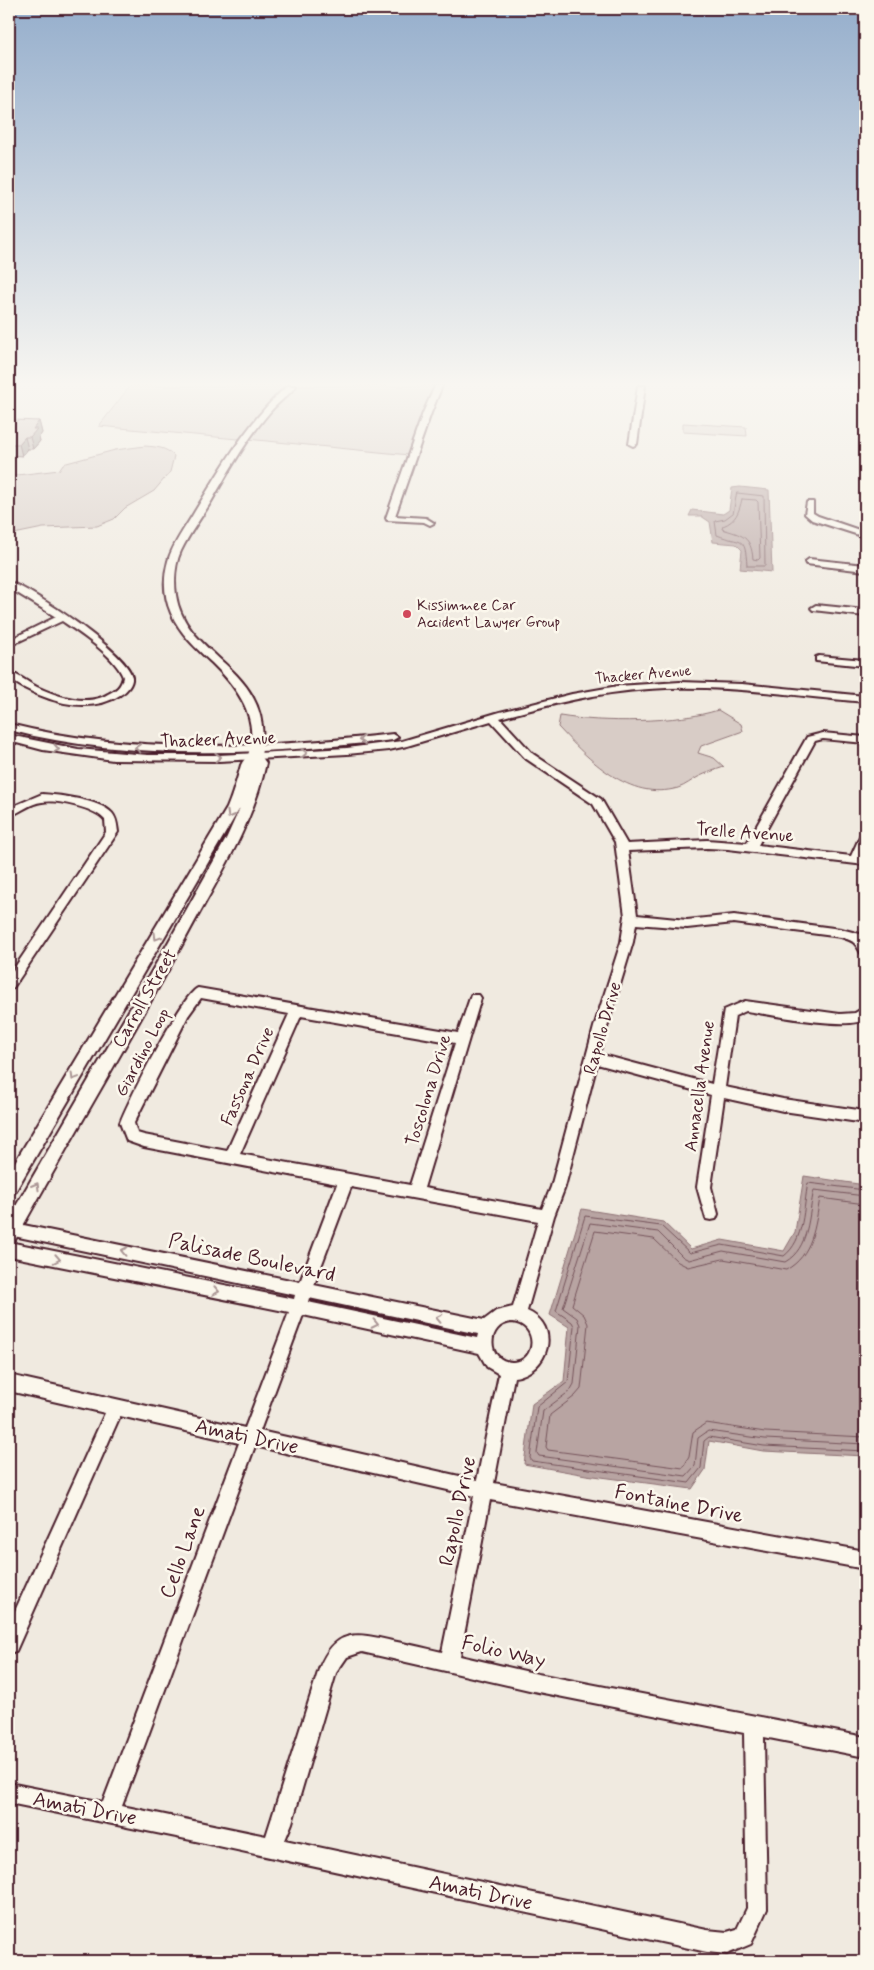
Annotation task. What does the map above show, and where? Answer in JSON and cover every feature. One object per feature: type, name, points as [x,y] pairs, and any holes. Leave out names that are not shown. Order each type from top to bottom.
[{"type":"main road","name":"Carroll Street","points":[[9,1187],[218,835],[240,795],[248,763],[256,751],[258,738],[254,712],[248,698],[231,675],[190,636],[176,614],[171,597],[170,580],[176,551],[220,478]]},
{"type":"main road","name":"Carroll Street","points":[[10,1230],[182,933],[246,813],[257,782],[260,763],[256,751]]},
{"type":"main road","points":[[182,933],[175,920],[219,844],[218,835]]},
{"type":"street","points":[[404,478],[390,518],[406,520],[411,523],[434,524]]},
{"type":"street","points":[[810,504],[809,514],[815,518],[865,535]]},
{"type":"street","points":[[809,562],[865,568]]},
{"type":"street","points":[[9,585],[95,640],[112,656],[127,675],[124,687],[110,697],[92,702],[83,702],[38,692],[9,675]]},
{"type":"street","points":[[816,608],[865,613]]},
{"type":"street","points":[[9,643],[62,618]]},
{"type":"street","points":[[819,659],[865,663]]},
{"type":"street","name":"Thacker Avenue","points":[[9,727],[60,739],[113,747],[256,751],[370,749],[404,743],[428,735],[592,693],[668,684],[750,688],[865,699]]},
{"type":"street","name":"Rapollo Drive","points":[[494,718],[522,750],[597,802],[622,848],[630,919],[627,942],[600,1027],[558,1187],[547,1216],[518,1315]]},
{"type":"street","points":[[751,847],[811,739],[823,736],[865,740]]},
{"type":"street","name":"Thacker Avenue","points":[[9,738],[60,750],[129,758],[176,759],[256,751]]},
{"type":"street","points":[[9,812],[26,802],[44,798],[87,806],[106,813],[112,822],[112,832],[9,985]]},
{"type":"street","points":[[860,861],[865,837]]},
{"type":"street","name":"Trelle Avenue","points":[[622,848],[707,844],[751,847],[860,861]]},
{"type":"street","points":[[630,919],[687,924],[734,919],[762,922],[856,937],[865,945],[865,950]]},
{"type":"street","name":"Giardino Loop","points":[[464,1039],[198,993],[183,1013],[127,1123],[132,1137],[230,1158],[547,1216]]},
{"type":"street","name":"Toscolona Drive","points":[[415,1192],[464,1039],[475,998]]},
{"type":"street","name":"Annacella Avenue","points":[[711,1214],[704,1187],[729,1013],[745,1006],[840,1019],[858,1018],[865,1012]]},
{"type":"street","name":"Fassona Drive","points":[[230,1158],[297,1010]]},
{"type":"street","points":[[593,1058],[717,1091],[782,1105],[865,1117]]},
{"type":"street","name":"Cello Lane","points":[[109,1813],[346,1180]]},
{"type":"street","name":"Palisade Boulevard","points":[[10,1230],[302,1299],[484,1347]]},
{"type":"street","name":"Palisade Boulevard","points":[[9,1249],[486,1328]]},
{"type":"street","points":[[505,1315],[518,1315],[529,1320],[537,1330],[541,1341],[539,1353],[532,1362],[521,1368],[508,1369],[497,1365],[489,1357],[484,1347],[483,1337],[486,1328],[494,1319],[505,1315]]},
{"type":"street","name":"Rapollo Drive","points":[[448,1662],[485,1490],[508,1369]]},
{"type":"street","name":"Amati Drive","points":[[9,1383],[485,1490]]},
{"type":"street","points":[[9,1644],[116,1407]]},
{"type":"street","name":"Fontaine Drive","points":[[485,1490],[865,1560]]},
{"type":"street","name":"Folio Way","points":[[272,1848],[282,1823],[328,1669],[338,1652],[346,1645],[362,1643],[538,1683],[865,1747]]},
{"type":"street","name":"Amati Drive","points":[[9,1793],[707,1941],[727,1943],[744,1937],[757,1909],[754,1726]]},
{"type":"shaded area","points":[[9,478],[165,478],[154,491],[125,508],[114,519],[97,526],[43,528],[9,535]]},
{"type":"shaded area","points":[[718,710],[741,724],[743,731],[701,746],[698,753],[714,758],[724,767],[701,776],[681,787],[660,791],[643,789],[611,775],[596,764],[558,727],[560,716],[618,721],[683,717]]},
{"type":"water","points":[[732,488],[769,490],[772,572],[740,569],[742,550],[736,544],[713,542],[710,522],[701,516],[689,516],[692,510],[723,514],[729,510]]},
{"type":"water","points":[[804,1176],[865,1185],[865,1456],[763,1451],[709,1441],[705,1470],[692,1489],[586,1475],[524,1464],[532,1404],[564,1381],[569,1327],[550,1315],[582,1209],[663,1222],[691,1249],[722,1240],[784,1251],[795,1232]]},
{"type":"place","name":"Kissimmee Car Accident Lawyer Group","points":[[407,614]]}]
